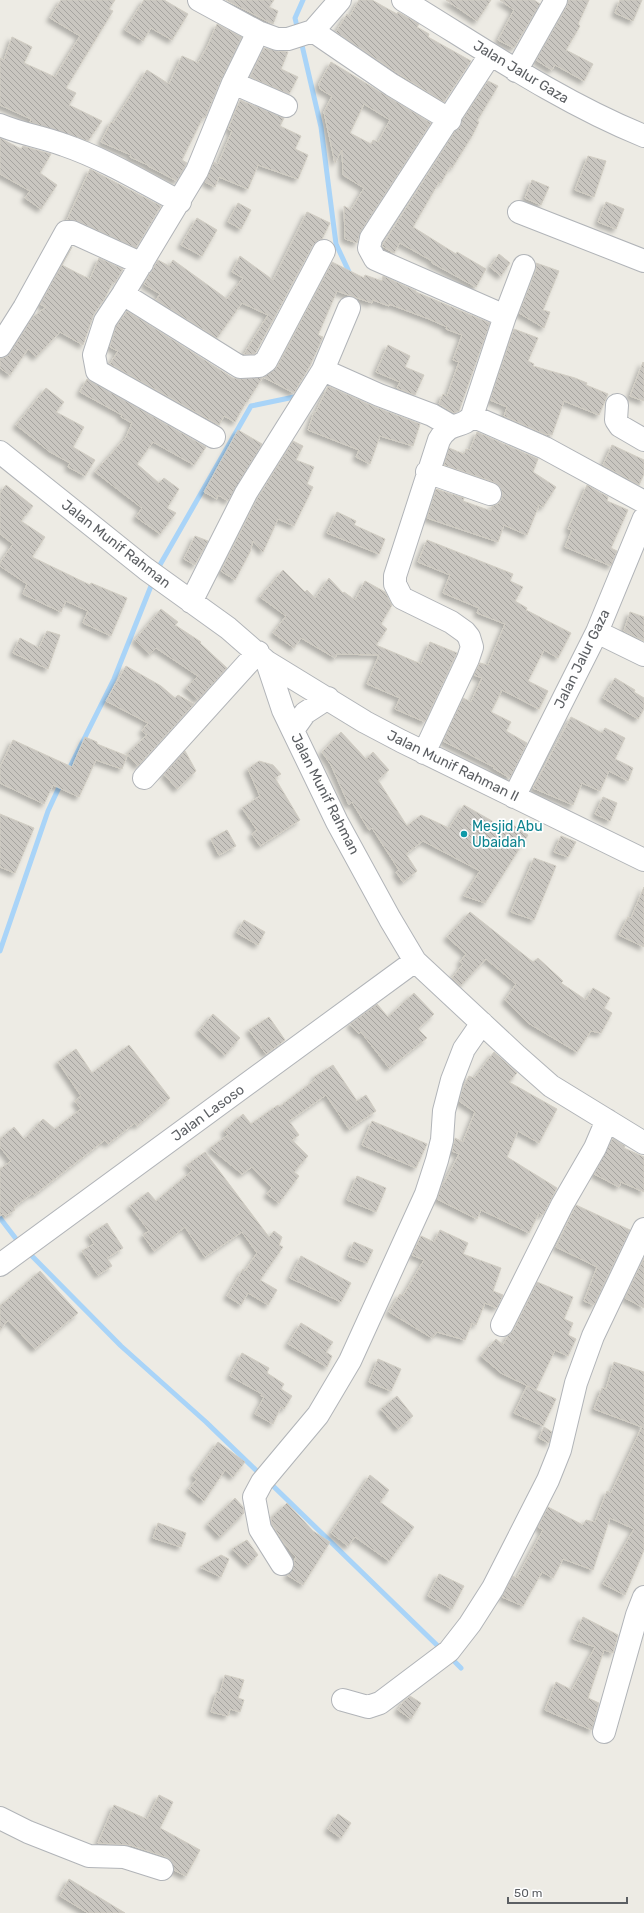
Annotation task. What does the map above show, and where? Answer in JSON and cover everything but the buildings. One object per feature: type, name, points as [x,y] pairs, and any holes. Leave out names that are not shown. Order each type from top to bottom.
[{"type":"street","points":[[199,0],[258,32],[277,39],[301,35],[340,0]]},
{"type":"street","name":"Jalan Jalur Gaza","points":[[403,0],[516,71],[577,105],[644,136]]},
{"type":"street","points":[[516,71],[556,0]]},
{"type":"street","points":[[214,437],[97,371],[94,355],[104,321],[142,264],[197,171],[233,83],[258,32]]},
{"type":"street","points":[[301,35],[392,85],[450,120]]},
{"type":"street","points":[[490,55],[450,120],[371,238],[369,248],[370,254],[375,260],[505,316]]},
{"type":"street","points":[[233,83],[286,106]]},
{"type":"street","points":[[0,125],[71,148],[109,164],[180,202]]},
{"type":"street","points":[[519,212],[644,262]]},
{"type":"street","points":[[0,346],[24,308],[66,232],[72,232],[142,264]]},
{"type":"street","points":[[123,294],[240,367],[259,366],[266,361],[324,251]]},
{"type":"street","points":[[424,753],[468,659],[472,647],[469,637],[465,632],[451,622],[402,598],[395,584],[395,576],[438,440],[443,432],[452,426],[465,423],[472,416],[505,316],[524,266]]},
{"type":"street","points":[[191,602],[246,493],[323,370],[349,308]]},
{"type":"street","points":[[323,370],[379,395],[432,415],[452,426]]},
{"type":"street","points":[[617,405],[616,420],[620,426],[644,440]]},
{"type":"street","points":[[472,416],[545,448],[644,502]]},
{"type":"street","name":"Jalan Munif Rahman","points":[[2,458],[163,582],[228,628],[263,657],[293,730],[338,822],[390,919],[416,961],[551,1086],[643,1141]]},
{"type":"street","points":[[427,472],[490,494]]},
{"type":"street","name":"Jalan Jalur Gaza","points":[[514,797],[597,632],[644,518]]},
{"type":"street","points":[[597,632],[644,655]]},
{"type":"street","points":[[144,778],[263,657]]},
{"type":"street","name":"Jalan Munif Rahman II","points":[[263,657],[365,722],[424,753],[644,860]]},
{"type":"street","points":[[293,730],[305,713],[328,698]]},
{"type":"street","name":"Jalan Lasoso","points":[[6,1260],[36,1240],[416,961]]},
{"type":"street","points":[[282,1564],[260,1529],[254,1497],[268,1475],[318,1415],[353,1354],[426,1194],[442,1140],[444,1111],[452,1080],[464,1049],[482,1023]]},
{"type":"street","points":[[502,1325],[562,1205],[594,1148],[607,1120]]},
{"type":"street","points":[[343,1700],[368,1707],[380,1703],[446,1653],[470,1624],[493,1588],[548,1480],[560,1450],[576,1383],[593,1336],[644,1229]]},
{"type":"street","points":[[604,1732],[642,1610]]},
{"type":"street","points":[[0,1818],[28,1832],[89,1856],[100,1858],[124,1857],[162,1869]]},
{"type":"waterway","points":[[298,31],[295,18],[303,0]]},
{"type":"waterway","points":[[301,41],[321,127],[336,244],[351,276]]},
{"type":"waterway","points":[[157,570],[251,406],[299,396]]},
{"type":"waterway","points":[[68,771],[114,679],[153,581]]},
{"type":"waterway","points":[[0,951],[48,811],[61,783]]},
{"type":"waterway","points":[[0,1218],[20,1244]]},
{"type":"waterway","points":[[27,1251],[121,1346],[206,1422],[261,1475]]},
{"type":"waterway","points":[[269,1482],[442,1650]]},
{"type":"waterway","points":[[450,1657],[461,1668]]},
{"type":"place","name":"Mesjid Abu Ubaidah","points":[[464,834]]}]
